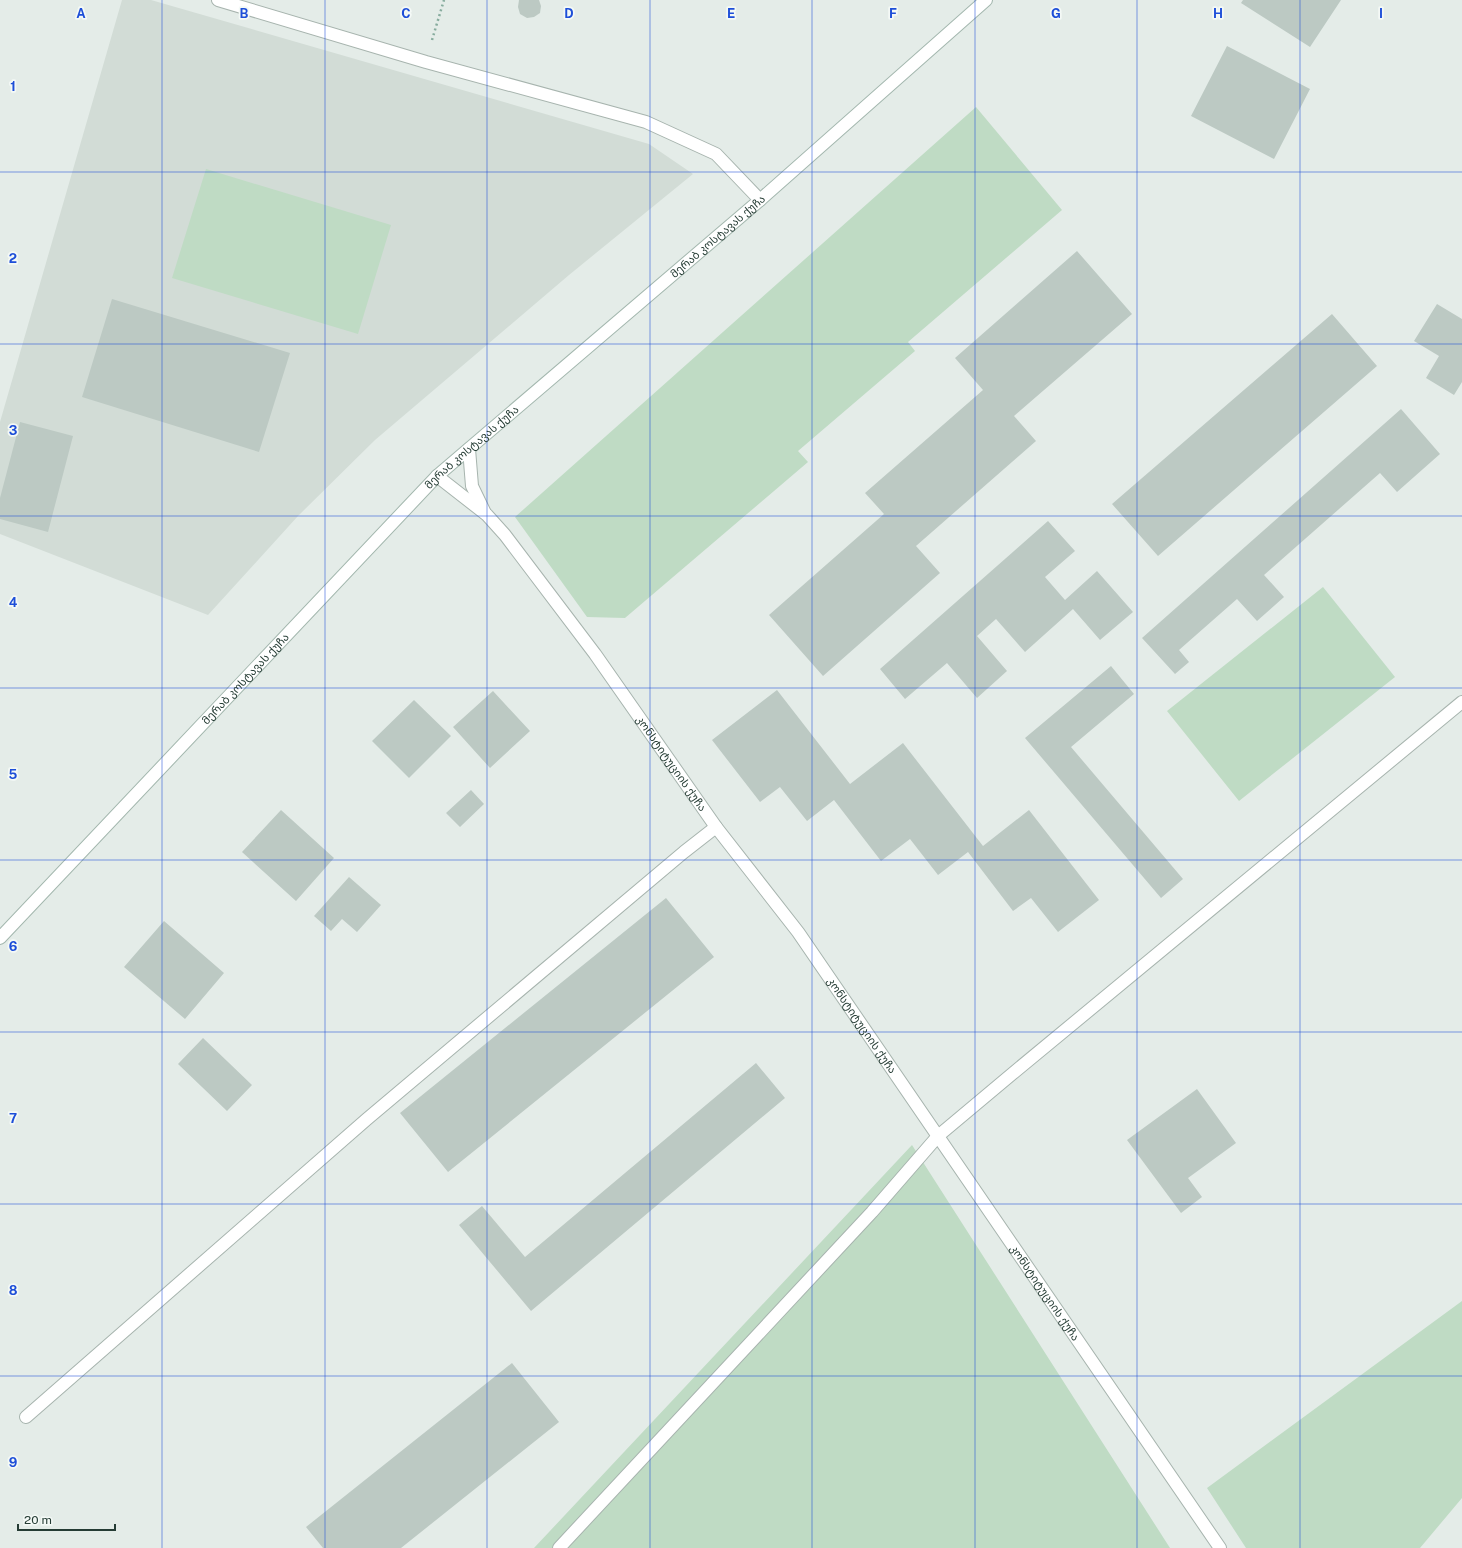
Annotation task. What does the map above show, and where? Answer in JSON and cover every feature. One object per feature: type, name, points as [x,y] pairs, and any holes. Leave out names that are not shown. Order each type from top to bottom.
[{"type":"street","points":[[218,0],[426,62],[646,122],[716,154],[760,200]]},
{"type":"street","name":"მერაბ კოსტავას ქუჩა","points":[[0,938],[437,476],[760,200],[986,0]]},
{"type":"street","name":"კონსტიტუციის ქუჩა","points":[[470,449],[472,486],[487,516]]},
{"type":"street","name":"კონსტიტუციის ქუჩა","points":[[437,476],[487,516],[505,535],[594,654],[716,827],[798,932],[1220,1548]]},
{"type":"street","points":[[559,1548],[872,1212],[938,1136],[1462,702]]},
{"type":"street","points":[[26,1417],[367,1119],[678,857],[716,827]]},
{"type":"path","points":[[426,62],[444,0]]},
{"type":"shaded area","points":[[122,0],[151,0],[649,144],[693,174],[569,275],[375,440],[298,516],[208,615],[0,534],[0,422]]},
{"type":"green space","points":[[976,107],[1062,210],[908,342],[915,351],[798,451],[808,462],[625,618],[587,617],[515,517]]},
{"type":"green space","points":[[206,169],[391,225],[358,334],[172,278]]},
{"type":"green space","points":[[1323,587],[1395,677],[1239,801],[1167,711]]},
{"type":"green space","points":[[912,1145],[1170,1548],[534,1548]]},
{"type":"green space","points":[[1462,1301],[1462,1498],[1420,1548],[1246,1548],[1207,1488]]},
{"type":"building","points":[[519,0],[539,0],[541,6],[540,13],[534,17],[527,18],[520,14],[518,7]]},
{"type":"building","points":[[1243,0],[1341,0],[1310,47],[1241,3]]},
{"type":"building","points":[[1227,46],[1310,89],[1274,159],[1191,116]]},
{"type":"building","points":[[1077,251],[1132,314],[1014,416],[1036,441],[916,546],[940,573],[823,676],[769,615],[884,514],[865,493],[983,390],[955,358]]},
{"type":"building","points":[[112,299],[290,353],[259,452],[82,397]]},
{"type":"building","points":[[1437,304],[1462,319],[1462,382],[1454,395],[1426,378],[1439,356],[1414,341]]},
{"type":"building","points":[[1332,314],[1377,366],[1158,556],[1112,504]]},
{"type":"building","points":[[1401,409],[1440,454],[1397,492],[1380,473],[1264,575],[1284,597],[1257,621],[1237,599],[1179,650],[1189,662],[1175,674],[1142,638]]},
{"type":"building","points":[[20,422],[73,436],[48,532],[0,519],[0,498]]},
{"type":"building","points":[[1048,521],[1075,551],[1045,577],[1065,600],[1097,571],[1133,612],[1100,640],[1073,609],[1025,652],[996,619],[977,636],[1007,671],[977,698],[947,663],[905,699],[880,669]]},
{"type":"building","points":[[1111,666],[1134,694],[1071,747],[1183,879],[1161,898],[1025,738]]},
{"type":"building","points":[[777,690],[850,784],[903,743],[983,846],[1029,810],[1099,900],[1058,932],[1031,898],[1013,911],[968,852],[938,875],[910,839],[881,861],[834,800],[807,821],[780,787],[760,802],[712,740]]},
{"type":"building","points":[[493,691],[530,731],[490,768],[453,727]]},
{"type":"building","points":[[414,700],[451,736],[409,778],[372,741]]},
{"type":"building","points":[[471,790],[484,804],[460,827],[446,813]]},
{"type":"building","points":[[281,810],[334,858],[296,901],[242,852]]},
{"type":"building","points":[[349,877],[381,905],[357,932],[342,919],[331,931],[314,916]]},
{"type":"building","points":[[666,898],[714,957],[448,1172],[400,1113]]},
{"type":"building","points":[[164,921],[224,973],[185,1019],[124,967]]},
{"type":"building","points":[[203,1038],[252,1085],[227,1111],[178,1064]]},
{"type":"building","points":[[756,1063],[785,1098],[531,1311],[459,1225],[482,1206],[525,1257]]},
{"type":"building","points":[[1197,1089],[1236,1143],[1188,1178],[1202,1197],[1181,1213],[1127,1140]]},
{"type":"building","points":[[512,1363],[559,1422],[401,1548],[323,1548],[306,1527]]}]
